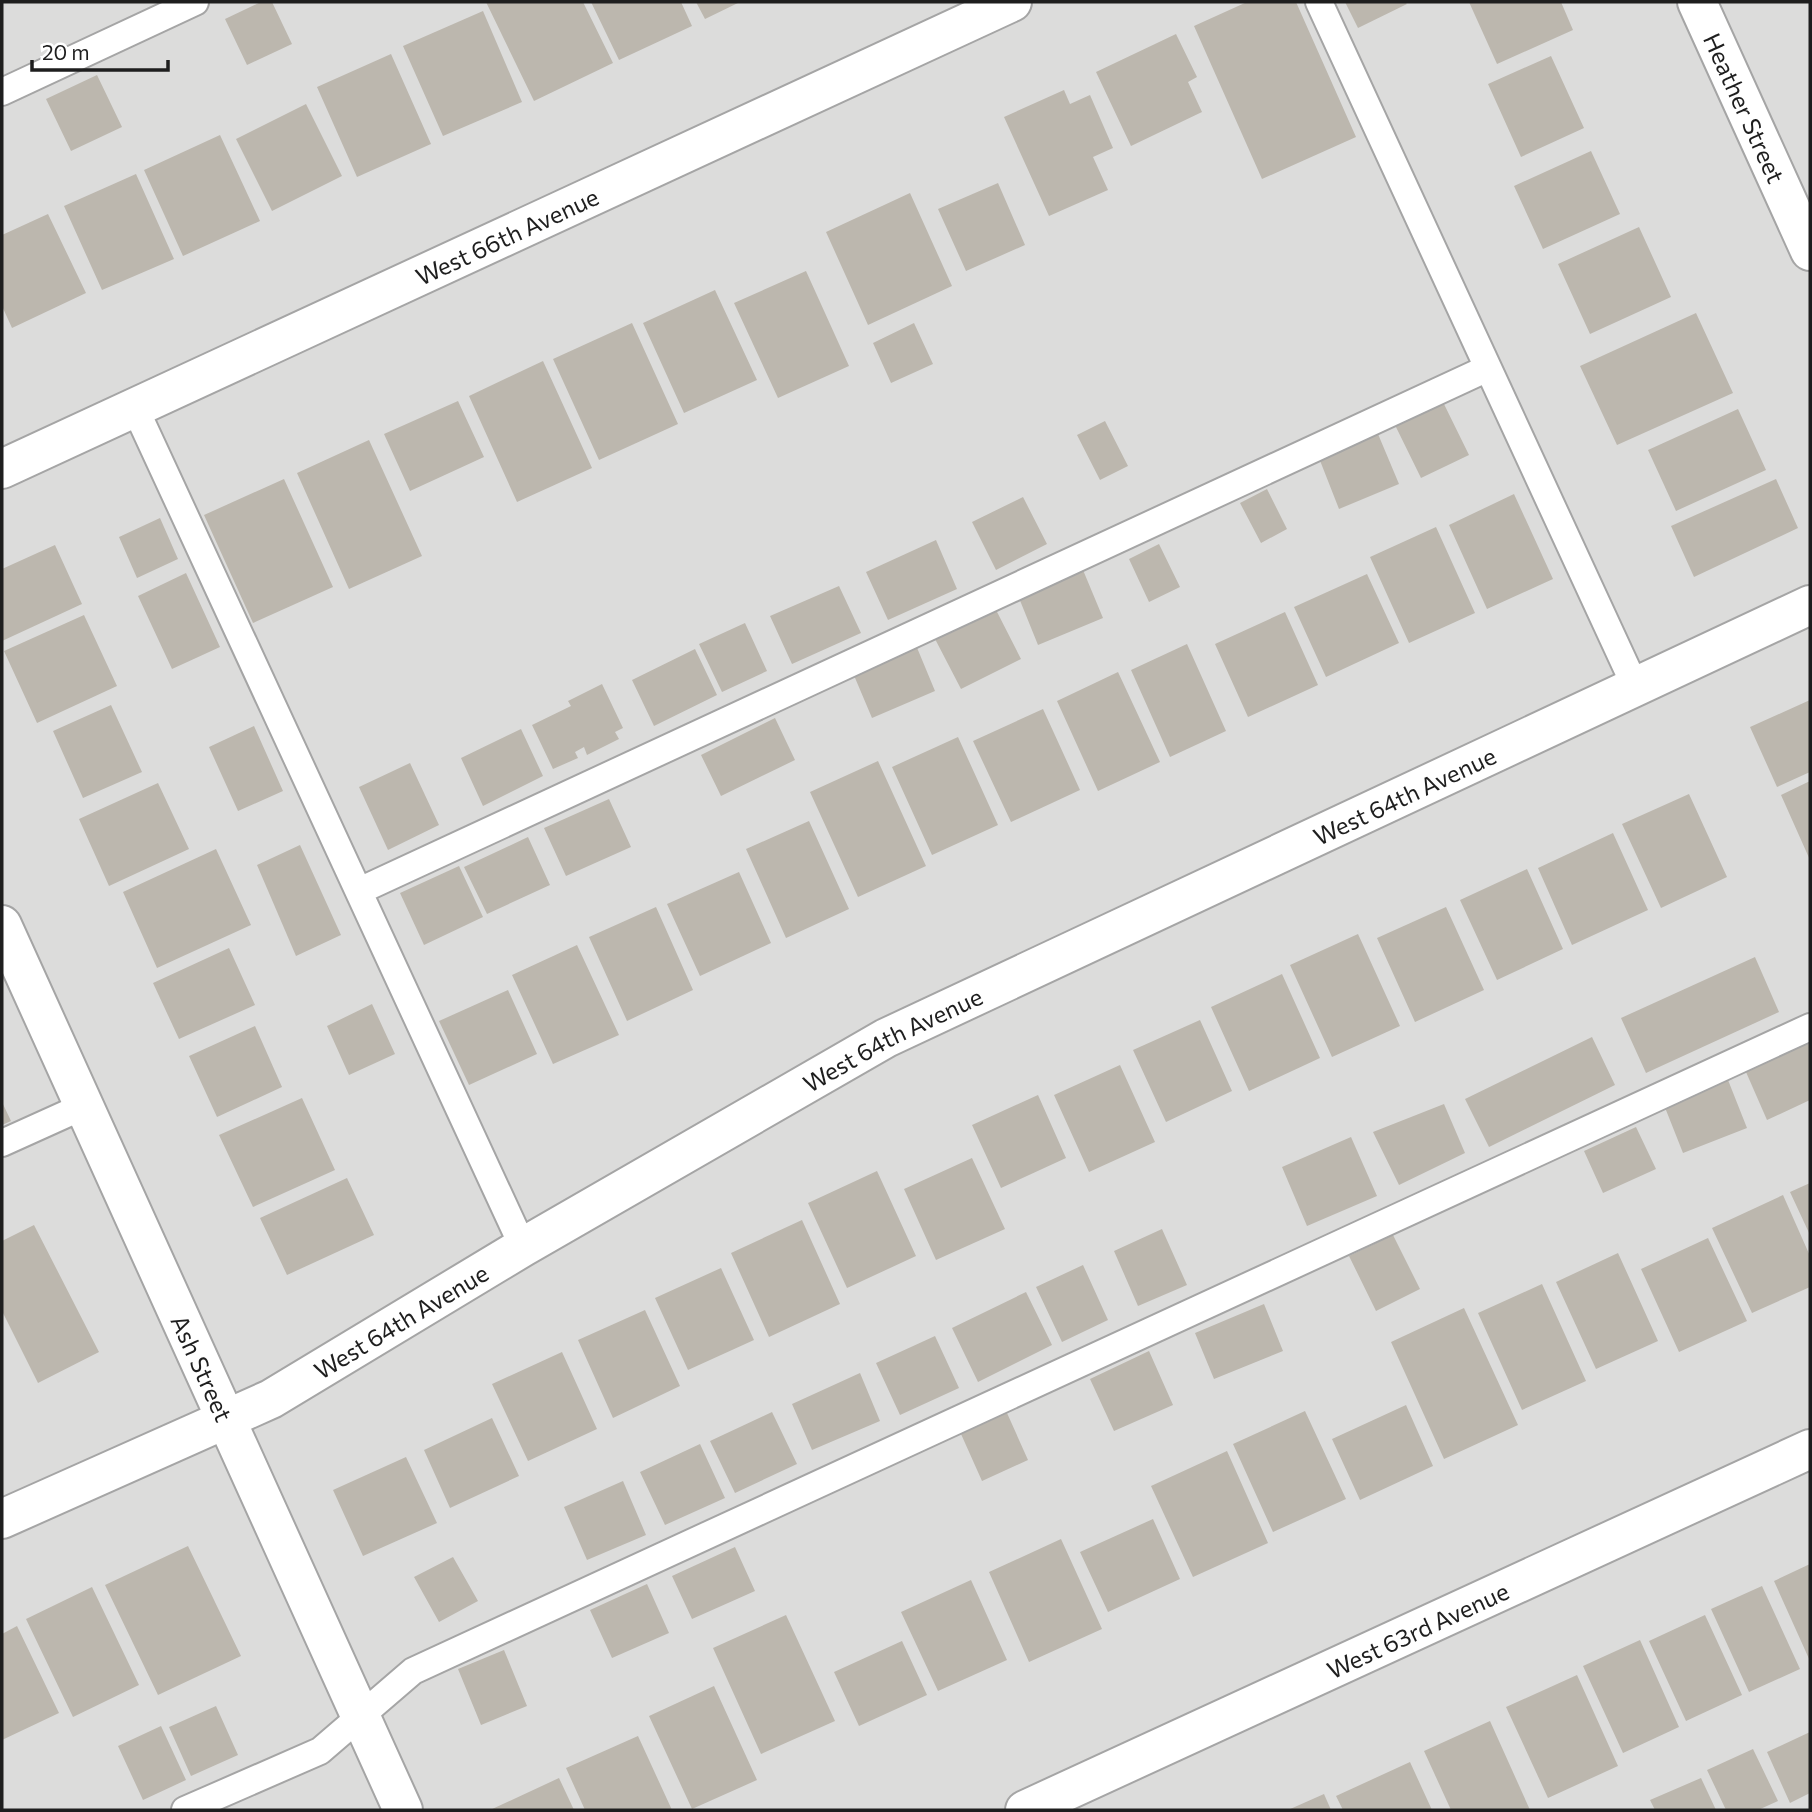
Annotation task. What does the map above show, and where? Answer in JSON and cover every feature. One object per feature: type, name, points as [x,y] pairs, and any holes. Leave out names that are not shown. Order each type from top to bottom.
[{"type":"street","name":"West 66th Avenue","points":[[2,469],[1012,2]]},
{"type":"street","name":"Heather Street","points":[[1697,2],[1810,251]]},
{"type":"street","name":"West 64th Avenue","points":[[2,1519],[271,1399],[523,1247],[886,1038],[1810,605]]},
{"type":"street","name":"Ash Street","points":[[2,925],[403,1810]]},
{"type":"street","name":"West 63rd Avenue","points":[[1025,1810],[1810,1449]]},
{"type":"lane","points":[[2,92],[195,2]]},
{"type":"lane","points":[[1319,2],[1635,686]]},
{"type":"lane","points":[[359,891],[1488,368]]},
{"type":"lane","points":[[135,408],[523,1247]]},
{"type":"lane","points":[[186,1810],[320,1751],[413,1671],[1810,1027]]},
{"type":"lane","points":[[2,1143],[84,1106]]},
{"type":"shaded area","points":[[2,2],[1810,2],[1810,1810],[2,1810]]},
{"type":"building","points":[[261,2],[272,2],[292,44],[247,65],[225,19]]},
{"type":"building","points":[[486,2],[583,2],[613,63],[534,101]]},
{"type":"building","points":[[591,2],[681,2],[692,26],[619,60]]},
{"type":"building","points":[[696,2],[740,2],[705,19]]},
{"type":"building","points":[[1247,2],[1296,2],[1356,137],[1262,179],[1194,26]]},
{"type":"building","points":[[1345,2],[1405,2],[1407,4],[1358,28]]},
{"type":"building","points":[[1469,2],[1561,2],[1573,30],[1497,64]]},
{"type":"building","points":[[483,11],[522,102],[443,136],[403,46]]},
{"type":"building","points":[[1176,34],[1197,77],[1188,82],[1202,112],[1131,146],[1096,72]]},
{"type":"building","points":[[391,54],[431,144],[357,177],[317,87]]},
{"type":"building","points":[[1551,56],[1584,128],[1521,157],[1488,84]]},
{"type":"building","points":[[97,75],[122,127],[71,151],[46,99]]},
{"type":"building","points":[[1064,90],[1070,104],[1090,95],[1113,148],[1093,157],[1108,190],[1049,216],[1004,117]]},
{"type":"building","points":[[306,104],[342,176],[272,211],[236,139]]},
{"type":"building","points":[[220,135],[260,221],[183,256],[144,170]]},
{"type":"building","points":[[1591,151],[1620,214],[1543,249],[1514,186]]},
{"type":"building","points":[[136,174],[174,259],[102,290],[64,206]]},
{"type":"building","points":[[998,183],[1025,245],[966,271],[938,209]]},
{"type":"building","points":[[910,193],[952,286],[868,325],[826,232]]},
{"type":"building","points":[[48,214],[86,293],[12,328],[2,306],[2,235]]},
{"type":"building","points":[[1639,227],[1671,297],[1590,334],[1558,264]]},
{"type":"building","points":[[806,271],[849,366],[778,398],[734,303]]},
{"type":"building","points":[[715,290],[757,380],[684,413],[643,323]]},
{"type":"building","points":[[1696,313],[1733,393],[1617,445],[1580,366]]},
{"type":"building","points":[[632,323],[678,424],[599,460],[553,359]]},
{"type":"building","points":[[914,323],[933,364],[891,383],[873,343]]},
{"type":"building","points":[[543,361],[592,468],[517,502],[469,396]]},
{"type":"building","points":[[1442,400],[1469,455],[1421,478],[1394,423]]},
{"type":"building","points":[[458,401],[484,457],[410,491],[384,434]]},
{"type":"building","points":[[1738,409],[1766,470],[1676,511],[1648,450]]},
{"type":"building","points":[[1105,421],[1128,466],[1100,480],[1077,435]]},
{"type":"building","points":[[1378,434],[1399,484],[1339,509],[1319,458]]},
{"type":"building","points":[[369,440],[422,556],[349,589],[297,473]]},
{"type":"building","points":[[284,479],[333,587],[253,623],[204,515]]},
{"type":"building","points":[[1776,479],[1798,528],[1694,577],[1671,526]]},
{"type":"building","points":[[1267,489],[1287,529],[1261,543],[1240,503]]},
{"type":"building","points":[[1514,494],[1553,579],[1487,609],[1449,525]]},
{"type":"building","points":[[1023,497],[1047,544],[996,570],[972,522]]},
{"type":"building","points":[[160,518],[178,559],[137,578],[119,537]]},
{"type":"building","points":[[1436,527],[1475,613],[1409,643],[1370,557]]},
{"type":"building","points":[[936,540],[957,589],[888,620],[866,572]]},
{"type":"building","points":[[1159,544],[1180,587],[1149,602],[1129,559]]},
{"type":"building","points":[[55,545],[82,604],[2,641],[2,569]]},
{"type":"building","points":[[1083,570],[1103,618],[1038,645],[1019,598]]},
{"type":"building","points":[[186,573],[220,647],[172,669],[138,596]]},
{"type":"building","points":[[1367,574],[1399,643],[1326,677],[1294,607]]},
{"type":"building","points":[[839,586],[861,633],[792,664],[770,616]]},
{"type":"building","points":[[994,606],[1021,659],[961,689],[934,637]]},
{"type":"building","points":[[1285,612],[1318,685],[1248,717],[1215,644]]},
{"type":"building","points":[[84,615],[117,686],[37,723],[4,651]]},
{"type":"building","points":[[745,623],[767,671],[722,692],[699,644]]},
{"type":"building","points":[[913,638],[935,691],[872,718],[850,666]]},
{"type":"building","points":[[1187,644],[1226,731],[1170,757],[1131,670]]},
{"type":"building","points":[[695,649],[717,695],[654,726],[632,680]]},
{"type":"building","points":[[1118,672],[1160,762],[1098,791],[1057,701]]},
{"type":"building","points":[[602,684],[623,728],[615,732],[619,739],[587,755],[584,747],[575,752],[578,758],[553,769],[532,725],[571,706],[568,701]]},
{"type":"building","points":[[1810,700],[1810,772],[1777,787],[1750,727]]},
{"type":"building","points":[[111,705],[142,772],[83,798],[53,731]]},
{"type":"building","points":[[1043,709],[1080,790],[1011,822],[973,741]]},
{"type":"building","points":[[775,718],[795,760],[721,796],[701,755]]},
{"type":"building","points":[[254,726],[283,791],[238,811],[209,747]]},
{"type":"building","points":[[521,729],[543,776],[483,806],[461,758]]},
{"type":"building","points":[[958,737],[998,825],[932,855],[892,767]]},
{"type":"building","points":[[878,761],[926,866],[858,897],[810,792]]},
{"type":"building","points":[[410,763],[439,825],[388,850],[359,787]]},
{"type":"building","points":[[1810,781],[1810,860],[1781,795]]},
{"type":"building","points":[[158,783],[189,849],[109,886],[79,819]]},
{"type":"building","points":[[1689,794],[1727,877],[1661,908],[1622,824]]},
{"type":"building","points":[[609,799],[631,847],[566,876],[544,828]]},
{"type":"building","points":[[809,821],[849,909],[786,938],[746,849]]},
{"type":"building","points":[[1613,833],[1648,910],[1572,945],[1538,868]]},
{"type":"building","points":[[528,837],[550,885],[487,914],[464,867]]},
{"type":"building","points":[[300,845],[341,935],[296,956],[257,865]]},
{"type":"building","points":[[216,849],[251,925],[157,968],[123,892]]},
{"type":"building","points":[[459,866],[483,917],[424,945],[400,893]]},
{"type":"building","points":[[1527,869],[1563,949],[1497,980],[1460,900]]},
{"type":"building","points":[[739,872],[771,943],[700,976],[667,904]]},
{"type":"building","points":[[656,907],[693,990],[627,1021],[589,937]]},
{"type":"building","points":[[1446,907],[1484,990],[1415,1022],[1377,938]]},
{"type":"building","points":[[1358,934],[1400,1026],[1332,1057],[1290,965]]},
{"type":"building","points":[[577,945],[619,1035],[553,1064],[512,975]]},
{"type":"building","points":[[229,948],[255,1005],[179,1039],[153,983]]},
{"type":"building","points":[[1755,957],[1779,1012],[1646,1073],[1621,1018]]},
{"type":"building","points":[[1282,974],[1320,1058],[1249,1091],[1211,1007]]},
{"type":"building","points":[[508,990],[537,1054],[469,1085],[439,1021]]},
{"type":"building","points":[[372,1004],[395,1054],[349,1075],[327,1026]]},
{"type":"building","points":[[1200,1020],[1232,1091],[1166,1122],[1133,1050]]},
{"type":"building","points":[[255,1026],[282,1087],[217,1117],[189,1056]]},
{"type":"building","points":[[1592,1037],[1615,1085],[1489,1147],[1465,1099]]},
{"type":"building","points":[[1810,1042],[1810,1100],[1767,1120],[1746,1072]]},
{"type":"building","points":[[1120,1065],[1155,1142],[1089,1172],[1054,1095]]},
{"type":"building","points":[[1728,1080],[1747,1128],[1683,1153],[1664,1105]]},
{"type":"building","points":[[1038,1095],[1066,1158],[1001,1188],[972,1125]]},
{"type":"building","points":[[302,1098],[335,1170],[253,1207],[219,1135]]},
{"type":"building","points":[[2,1102],[11,1121],[2,1125]]},
{"type":"building","points":[[1444,1104],[1465,1153],[1399,1185],[1373,1132]]},
{"type":"building","points":[[1636,1127],[1656,1169],[1603,1193],[1584,1151]]},
{"type":"building","points":[[1351,1137],[1377,1196],[1307,1226],[1282,1167]]},
{"type":"building","points":[[972,1158],[1005,1229],[936,1260],[904,1189]]},
{"type":"building","points":[[877,1171],[916,1256],[847,1288],[808,1203]]},
{"type":"building","points":[[347,1178],[374,1235],[287,1275],[260,1218]]},
{"type":"building","points":[[1810,1183],[1810,1235],[1790,1192]]},
{"type":"building","points":[[1783,1195],[1810,1256],[1810,1287],[1752,1313],[1712,1228]]},
{"type":"building","points":[[802,1220],[840,1304],[769,1337],[731,1253]]},
{"type":"building","points":[[34,1225],[99,1352],[38,1383],[2,1311],[2,1241]]},
{"type":"building","points":[[1162,1229],[1187,1285],[1138,1306],[1114,1251]]},
{"type":"building","points":[[1393,1235],[1420,1289],[1376,1311],[1349,1256]]},
{"type":"building","points":[[1708,1238],[1747,1321],[1679,1352],[1641,1269]]},
{"type":"building","points":[[1618,1253],[1658,1341],[1596,1369],[1556,1282]]},
{"type":"building","points":[[1083,1265],[1108,1320],[1062,1342],[1036,1287]]},
{"type":"building","points":[[721,1268],[754,1340],[688,1370],[655,1298]]},
{"type":"building","points":[[1542,1284],[1586,1381],[1522,1410],[1478,1313]]},
{"type":"building","points":[[1026,1292],[1052,1345],[978,1382],[952,1328]]},
{"type":"building","points":[[1264,1304],[1283,1351],[1214,1379],[1195,1333]]},
{"type":"building","points":[[1464,1308],[1518,1425],[1444,1459],[1391,1342]]},
{"type":"building","points":[[645,1310],[680,1386],[613,1418],[578,1340]]},
{"type":"building","points":[[935,1336],[959,1388],[900,1415],[876,1363]]},
{"type":"building","points":[[1149,1351],[1173,1405],[1114,1431],[1090,1379]]},
{"type":"building","points":[[562,1352],[597,1429],[528,1461],[492,1384]]},
{"type":"building","points":[[860,1373],[880,1421],[812,1450],[792,1404]]},
{"type":"building","points":[[1406,1405],[1433,1466],[1360,1500],[1332,1439]]},
{"type":"building","points":[[1305,1411],[1346,1499],[1273,1532],[1233,1444]]},
{"type":"building","points":[[772,1412],[797,1464],[735,1493],[710,1441]]},
{"type":"building","points":[[1007,1413],[1028,1460],[982,1481],[961,1434]]},
{"type":"building","points":[[492,1418],[519,1476],[450,1508],[424,1450]]},
{"type":"building","points":[[700,1444],[725,1498],[665,1525],[640,1472]]},
{"type":"building","points":[[1227,1451],[1268,1543],[1193,1577],[1151,1486]]},
{"type":"building","points":[[406,1457],[437,1523],[363,1556],[333,1490]]},
{"type":"building","points":[[623,1481],[646,1535],[587,1560],[564,1507]]},
{"type":"building","points":[[1153,1519],[1180,1579],[1108,1612],[1080,1552]]},
{"type":"building","points":[[1061,1539],[1102,1629],[1029,1662],[989,1572]]},
{"type":"building","points":[[188,1546],[241,1656],[158,1695],[105,1585]]},
{"type":"building","points":[[735,1547],[755,1591],[692,1619],[672,1576]]},
{"type":"building","points":[[453,1557],[478,1601],[439,1622],[414,1577]]},
{"type":"building","points":[[1810,1564],[1810,1661],[1774,1581]]},
{"type":"building","points":[[971,1580],[1007,1660],[938,1691],[901,1612]]},
{"type":"building","points":[[647,1584],[669,1633],[612,1658],[590,1610]]},
{"type":"building","points":[[1762,1586],[1800,1669],[1749,1692],[1711,1609]]},
{"type":"building","points":[[92,1587],[139,1685],[73,1717],[26,1619]]},
{"type":"building","points":[[786,1615],[835,1721],[761,1754],[713,1648]]},
{"type":"building","points":[[1705,1615],[1742,1695],[1686,1721],[1649,1641]]},
{"type":"building","points":[[17,1626],[59,1713],[2,1740],[2,1634]]},
{"type":"building","points":[[1640,1640],[1679,1727],[1623,1753],[1583,1666]]},
{"type":"building","points":[[902,1641],[927,1695],[859,1726],[834,1672]]},
{"type":"building","points":[[504,1650],[527,1706],[481,1725],[458,1669]]},
{"type":"building","points":[[1577,1675],[1618,1766],[1548,1798],[1506,1707]]},
{"type":"building","points":[[714,1686],[757,1780],[692,1809],[649,1716]]},
{"type":"building","points":[[216,1706],[238,1755],[191,1776],[169,1727]]},
{"type":"building","points":[[1490,1721],[1530,1810],[1451,1810],[1424,1751]]},
{"type":"building","points":[[161,1726],[186,1780],[143,1800],[118,1746]]},
{"type":"building","points":[[1810,1732],[1810,1793],[1790,1803],[1767,1752]]},
{"type":"building","points":[[638,1736],[672,1810],[585,1810],[566,1768]]},
{"type":"building","points":[[1753,1749],[1778,1801],[1758,1810],[1726,1810],[1707,1770]]},
{"type":"building","points":[[1410,1762],[1432,1810],[1343,1810],[1336,1796]]},
{"type":"building","points":[[559,1778],[574,1810],[490,1810]]},
{"type":"building","points":[[1701,1778],[1716,1810],[1655,1810],[1650,1800]]},
{"type":"building","points":[[1324,1794],[1331,1810],[1288,1810]]}]
